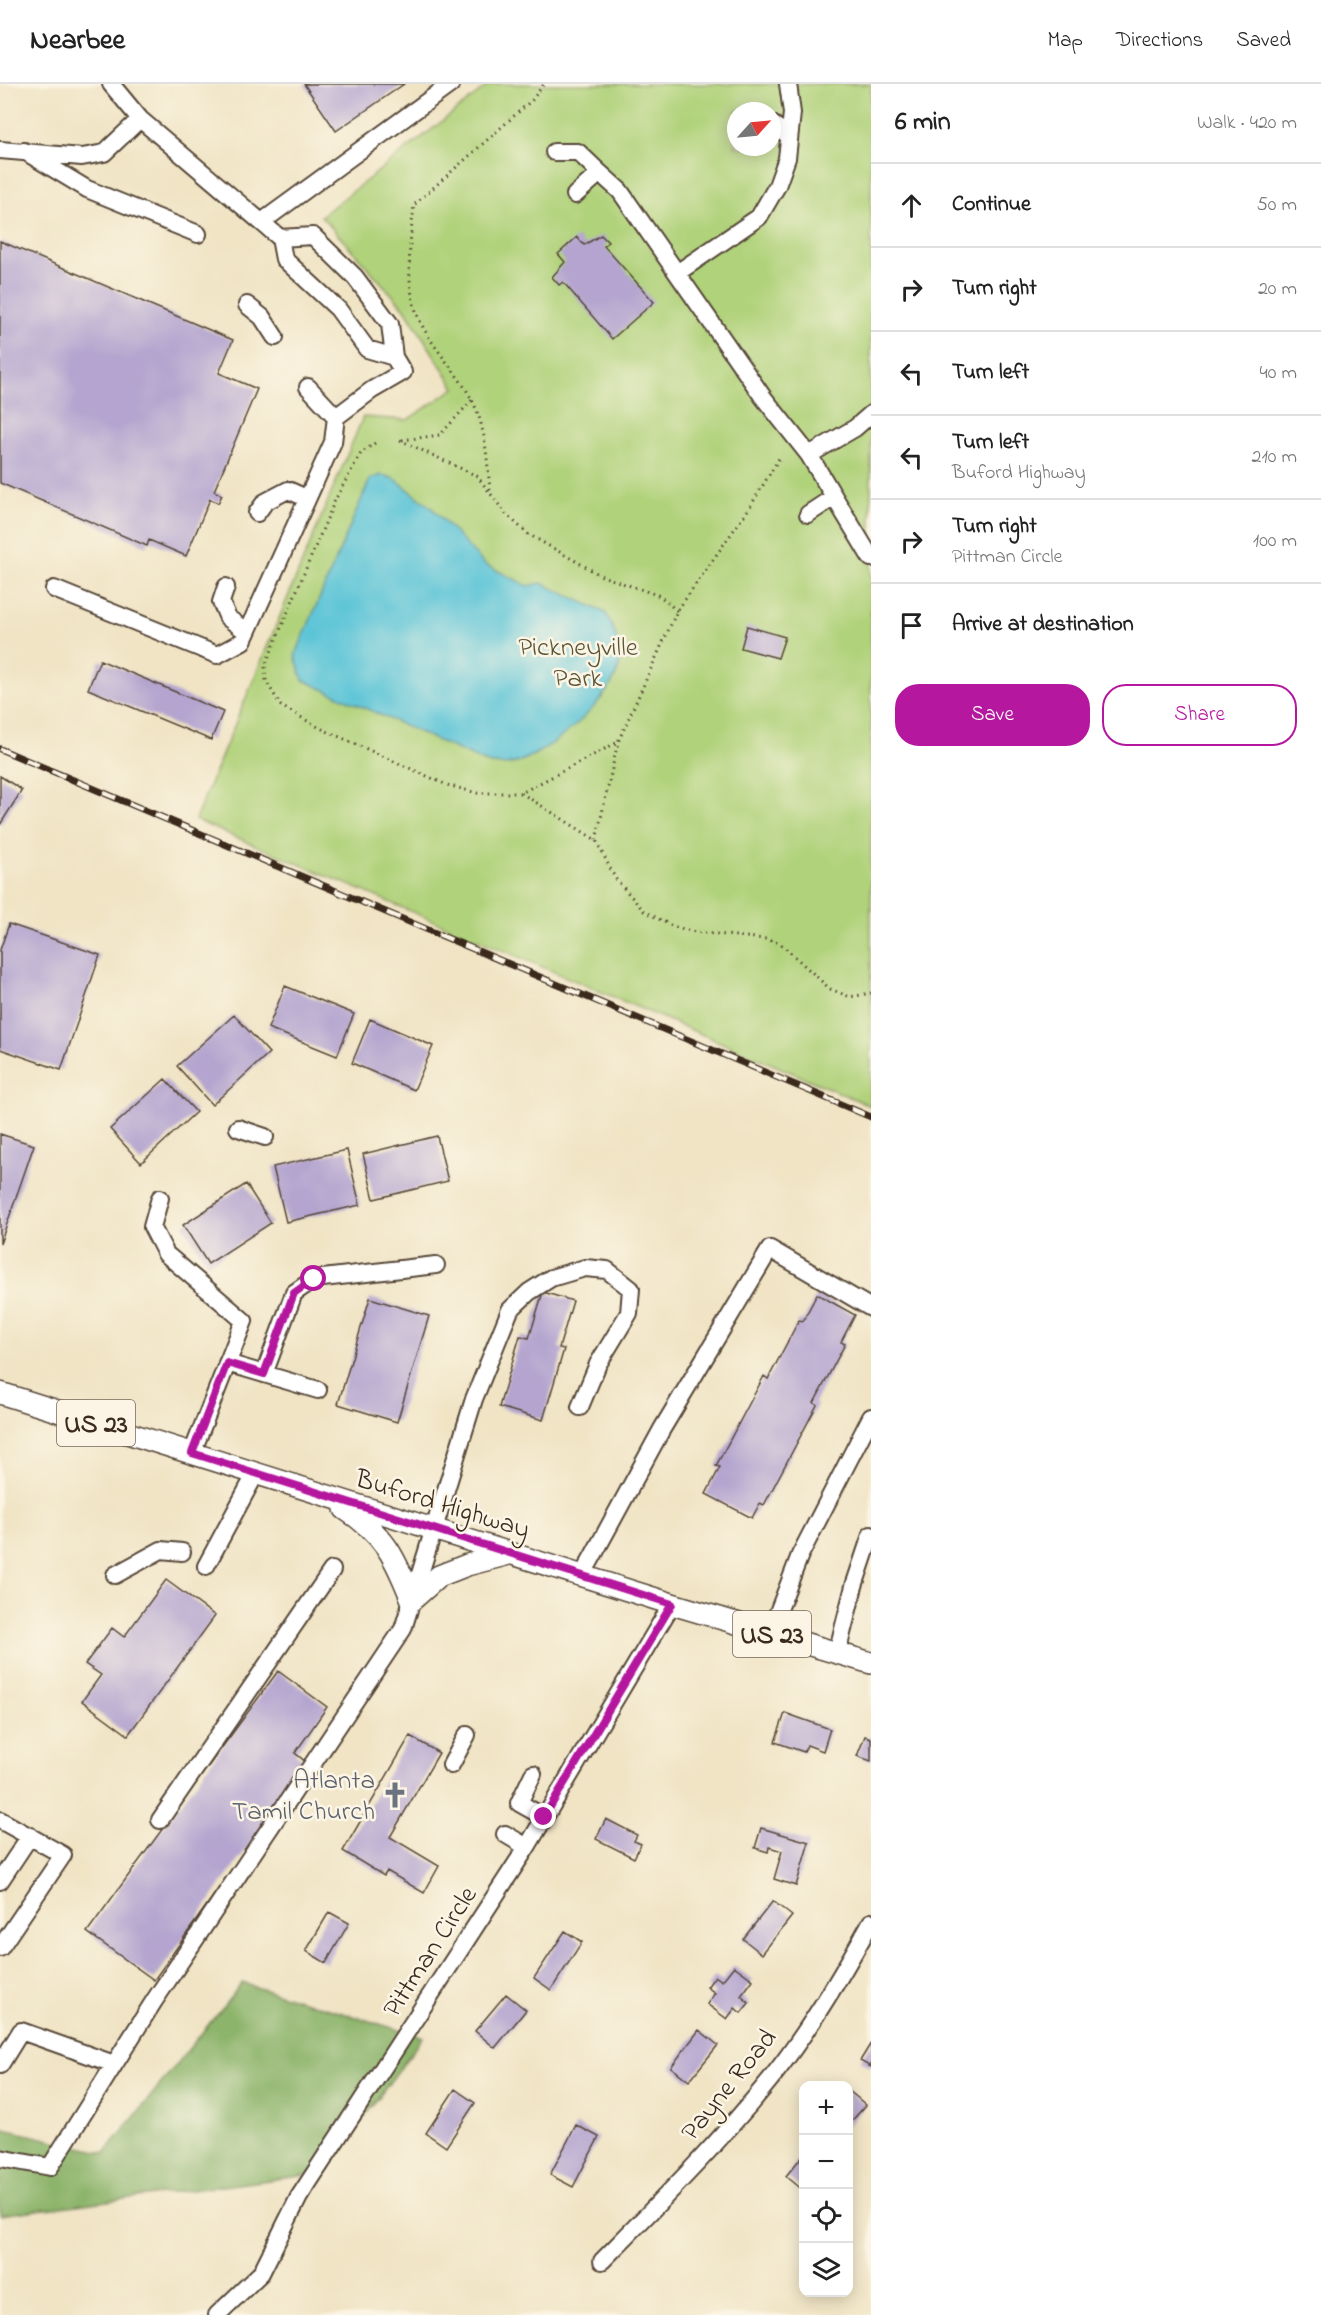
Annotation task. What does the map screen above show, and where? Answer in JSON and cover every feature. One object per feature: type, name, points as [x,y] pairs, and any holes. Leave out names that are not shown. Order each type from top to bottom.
[{"type":"main road","name":"Buford Highway","points":[[0,1393],[672,1604],[871,1663]]},
{"type":"main road","points":[[323,1494],[367,1523],[395,1556],[412,1600],[439,1576],[467,1565],[510,1553]]},
{"type":"street","points":[[111,84],[140,119],[263,221],[280,238],[284,259],[338,309],[367,349],[394,357]]},
{"type":"street","points":[[263,221],[451,84]]},
{"type":"street","points":[[677,273],[759,217],[777,186],[787,158],[792,113],[788,84]]},
{"type":"street","points":[[0,150],[82,157],[104,153],[140,119]]},
{"type":"street","points":[[781,130],[789,136]]},
{"type":"street","points":[[24,151],[87,189],[198,234]]},
{"type":"street","points":[[555,152],[578,152],[620,191],[763,397],[809,455],[871,558]]},
{"type":"street","points":[[575,195],[600,173]]},
{"type":"street","points":[[54,589],[217,655],[243,641],[333,442],[336,417],[372,390],[403,372],[394,357],[390,324],[355,277],[313,236],[280,238]]},
{"type":"street","points":[[247,305],[262,317],[275,337]]},
{"type":"street","points":[[308,387],[336,417]]},
{"type":"street","points":[[809,455],[855,428],[871,414]]},
{"type":"street","points":[[257,513],[265,502],[288,490],[306,498]]},
{"type":"street","points":[[808,514],[834,497]]},
{"type":"street","points":[[226,587],[221,602],[228,618],[247,632]]},
{"type":"street","points":[[238,1128],[265,1137]]},
{"type":"street","points":[[160,1198],[152,1227],[166,1254],[244,1321],[192,1453]]},
{"type":"street","points":[[582,1576],[662,1429],[770,1249],[871,1308]]},
{"type":"street","points":[[264,1374],[294,1293],[314,1279],[436,1265]]},
{"type":"street","points":[[0,2158],[50,2167],[114,2064],[403,1629],[474,1399],[510,1310],[530,1292],[551,1278],[585,1268],[607,1270],[631,1289],[629,1313],[598,1364],[580,1407]]},
{"type":"street","points":[[227,1363],[318,1389]]},
{"type":"street","points":[[770,1633],[800,1555],[871,1417]]},
{"type":"street","points":[[206,1566],[256,1473]]},
{"type":"street","points":[[837,1653],[854,1586],[871,1535]]},
{"type":"street","points":[[115,1575],[161,1550],[182,1552]]},
{"type":"street","points":[[160,1820],[332,1570]]},
{"type":"street","name":"Pittman Circle","points":[[217,2315],[261,2273],[299,2197],[527,1846],[672,1604]]},
{"type":"street","points":[[451,1765],[467,1735]]},
{"type":"street","points":[[533,1774],[519,1803],[544,1817]]},
{"type":"street","points":[[0,1820],[63,1854],[0,1948]]},
{"type":"street","points":[[505,1834],[527,1846]]},
{"type":"street","points":[[0,1881],[30,1836]]},
{"type":"street","name":"Payne Road","points":[[602,2261],[690,2171],[773,2075],[843,1973],[871,1922]]},
{"type":"street","points":[[0,2065],[21,2031],[114,2064]]},
{"type":"path","points":[[490,490],[483,434],[472,400],[419,318],[410,284],[409,254],[414,205],[532,100],[544,84]]},
{"type":"path","points":[[472,400],[440,435],[400,440],[458,464],[477,476],[490,490],[506,514],[528,534],[602,576],[660,596],[677,611]]},
{"type":"path","points":[[375,443],[361,453],[335,500],[264,666],[266,681],[281,706],[320,728],[447,785],[477,793],[521,794],[618,742]]},
{"type":"path","points":[[596,840],[618,742],[677,611],[750,507],[781,455]]},
{"type":"path","points":[[521,794],[596,840],[615,878],[644,911],[672,926],[695,933],[766,939],[781,944],[830,989],[850,997],[871,993]]},
{"type":"green space","name":"Pickneyville Park","points":[[490,84],[871,84],[871,1106],[195,820],[363,417],[407,420],[455,388],[405,309],[321,216]]},
{"type":"green space","points":[[242,1983],[423,2037],[323,2173],[0,2215],[0,2128],[105,2153]]},
{"type":"water","points":[[382,475],[395,479],[431,507],[484,564],[528,586],[541,583],[606,613],[618,641],[620,655],[620,663],[612,684],[601,699],[571,729],[537,753],[505,765],[487,763],[303,680],[295,656],[370,479]]},
{"type":"building","points":[[304,84],[404,84],[336,131]]},
{"type":"building","points":[[601,235],[608,242],[604,246],[654,302],[612,339],[563,282],[559,285],[552,277],[565,262],[558,254],[577,237],[584,245]]},
{"type":"building","points":[[0,241],[233,340],[219,373],[257,389],[214,491],[222,495],[218,503],[210,499],[186,556],[149,540],[147,546],[0,483]]},
{"type":"building","points":[[747,626],[785,637],[778,658],[741,648]]},
{"type":"building","points":[[100,660],[223,712],[211,740],[88,689]]},
{"type":"building","points":[[0,776],[22,790],[0,825]]},
{"type":"building","points":[[9,924],[100,955],[61,1070],[0,1049],[0,950]]},
{"type":"building","points":[[285,986],[354,1014],[337,1056],[268,1028]]},
{"type":"building","points":[[234,1015],[269,1053],[212,1105],[177,1066]]},
{"type":"building","points":[[370,1019],[433,1046],[414,1090],[352,1063]]},
{"type":"building","points":[[165,1079],[196,1112],[141,1163],[110,1129]]},
{"type":"building","points":[[0,1134],[34,1145],[0,1244]]},
{"type":"building","points":[[437,1136],[448,1181],[374,1199],[363,1154]]},
{"type":"building","points":[[347,1150],[360,1205],[286,1222],[273,1167]]},
{"type":"building","points":[[246,1184],[271,1223],[208,1264],[183,1225]]},
{"type":"building","points":[[543,1292],[573,1301],[559,1348],[564,1349],[543,1420],[499,1407],[520,1336],[529,1338]]},
{"type":"building","points":[[817,1294],[855,1315],[841,1342],[845,1344],[814,1403],[817,1405],[764,1505],[760,1503],[752,1518],[706,1494],[720,1467],[716,1466],[764,1376],[768,1379],[799,1320],[803,1321]]},
{"type":"building","points":[[370,1298],[429,1316],[397,1422],[338,1404]]},
{"type":"building","points":[[166,1580],[215,1616],[128,1735],[82,1701],[101,1675],[85,1664],[112,1628],[124,1637]]},
{"type":"building","points":[[278,1671],[327,1707],[295,1753],[307,1763],[154,1980],[87,1932]]},
{"type":"building","points":[[785,1713],[830,1729],[823,1751],[807,1745],[804,1752],[775,1742]]},
{"type":"building","name":"Atlanta Tamil Church","points":[[410,1736],[439,1753],[390,1837],[439,1866],[424,1893],[387,1871],[384,1876],[343,1851]]},
{"type":"building","points":[[865,1736],[871,1738],[871,1761],[857,1756]]},
{"type":"building","points":[[606,1819],[637,1835],[634,1841],[641,1844],[634,1858],[596,1839]]},
{"type":"building","points":[[761,1828],[809,1842],[796,1886],[774,1879],[782,1851],[769,1847],[768,1852],[755,1848]]},
{"type":"building","points":[[773,1901],[792,1916],[762,1954],[743,1939]]},
{"type":"building","points":[[329,1912],[349,1923],[326,1963],[306,1951]]},
{"type":"building","points":[[565,1931],[582,1942],[551,1990],[534,1978]]},
{"type":"building","points":[[734,1966],[753,1980],[741,1996],[749,2003],[741,2013],[735,2008],[727,2019],[707,2004],[715,1993],[707,1987],[715,1976],[722,1981]]},
{"type":"building","points":[[506,1994],[526,2010],[495,2048],[475,2031]]},
{"type":"building","points":[[699,2030],[718,2045],[689,2081],[671,2067]]},
{"type":"building","points":[[871,2043],[871,2067],[860,2061]]},
{"type":"building","points":[[455,2089],[475,2103],[446,2147],[426,2133]]},
{"type":"building","points":[[853,2094],[866,2105],[853,2119]]},
{"type":"building","points":[[576,2125],[599,2137],[573,2187],[550,2175]]},
{"type":"building","points":[[799,2160],[799,2187],[786,2176]]},
{"type":"railway","points":[[0,749],[871,1117]]},
{"type":"place","name":"Atlanta Tamil Church","points":[[395,1795]]},
{"type":"route","points":[[314,1279],[294,1293],[264,1374],[227,1363],[192,1453],[672,1604],[544,1817]]}]
